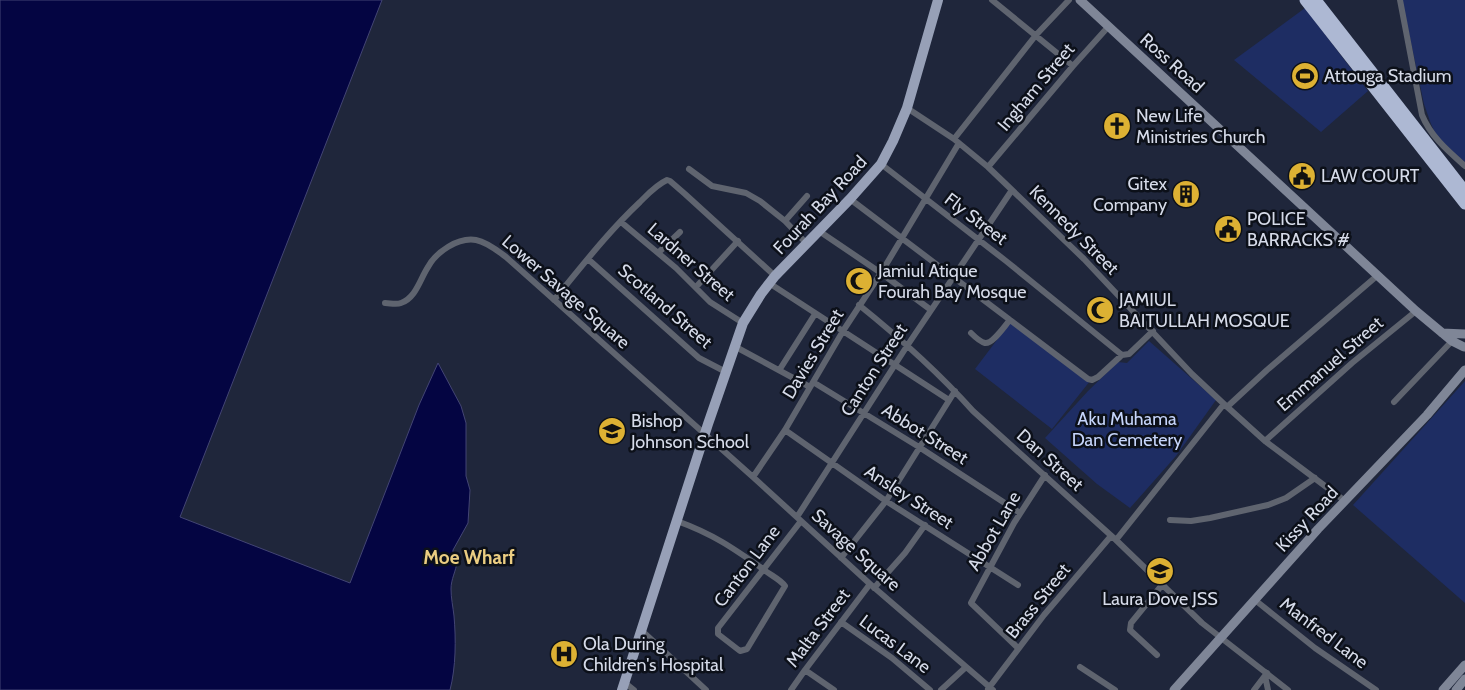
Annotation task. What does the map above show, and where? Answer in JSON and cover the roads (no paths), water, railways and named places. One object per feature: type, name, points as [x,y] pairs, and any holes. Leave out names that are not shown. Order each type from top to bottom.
[{"type":"highway","points":[[1305,0],[1465,204]]},
{"type":"highway","points":[[1316,0],[1465,191]]},
{"type":"main road","name":"Fourah Bay Road","points":[[623,686],[690,468],[743,323],[772,280],[850,199],[880,164],[893,141],[907,108],[938,0]]},
{"type":"main road","name":"Ross Road","points":[[1080,0],[1416,311],[1452,341],[1465,347]]},
{"type":"main road","points":[[1442,333],[1465,336],[1465,347]]},
{"type":"main road","name":"Kissy Road","points":[[1174,690],[1345,501],[1427,415],[1465,370]]},
{"type":"main road","name":"Fourah Bay Road","points":[[615,690],[667,541],[677,521],[690,468]]},
{"type":"main road","points":[[1443,690],[1465,665]]},
{"type":"main road","points":[[1456,690],[1465,679]]},
{"type":"street","points":[[992,0],[1074,66]]},
{"type":"street","name":"Davies Street","points":[[753,477],[785,430],[843,331],[881,273],[925,199],[956,141],[1036,35],[1069,0]]},
{"type":"street","points":[[1400,0],[1422,115],[1426,125],[1438,140],[1465,166]]},
{"type":"street","name":"Ingham Street","points":[[988,168],[1108,27]]},
{"type":"street","name":"Kennedy Street","points":[[907,108],[956,141],[1012,190],[1084,259],[1192,374],[1264,442],[1345,501]]},
{"type":"street","name":"Fly Street","points":[[880,164],[979,240],[1122,355]]},
{"type":"street","points":[[689,169],[712,186],[746,193],[760,201],[785,221],[807,244]]},
{"type":"street","points":[[554,300],[620,222],[658,186],[670,180],[738,241],[772,280],[816,314],[949,400]]},
{"type":"street","name":"Canton Street","points":[[799,519],[907,346],[1012,190]]},
{"type":"street","points":[[785,221],[807,196]]},
{"type":"street","points":[[850,199],[1088,379],[1092,380],[1098,377],[1122,355],[1129,354],[1153,331]]},
{"type":"street","name":"Lardner Street","points":[[620,222],[696,286],[710,302],[743,323]]},
{"type":"street","points":[[819,231],[931,310]]},
{"type":"street","points":[[658,253],[680,232]]},
{"type":"street","name":"Lower Savage Square","points":[[385,303],[400,303],[410,297],[429,264],[440,252],[454,244],[468,240],[477,240],[506,257],[705,430]]},
{"type":"street","points":[[696,286],[738,241]]},
{"type":"street","name":"Scotland Street","points":[[588,259],[699,358],[726,372]]},
{"type":"street","name":"Brass Street","points":[[990,689],[1044,614],[1114,538],[1226,406],[1378,275]]},
{"type":"street","name":"Dan Street","points":[[860,305],[907,346],[980,417],[1114,538],[1202,623],[1222,637],[1266,675],[1288,690]]},
{"type":"street","name":"Emmanuel Street","points":[[1264,442],[1352,363],[1416,311]]},
{"type":"street","points":[[780,369],[816,314]]},
{"type":"street","points":[[971,333],[984,343],[988,342],[993,340],[1010,320]]},
{"type":"street","points":[[1394,402],[1452,341]]},
{"type":"street","name":"Abbot Street","points":[[734,346],[864,413],[920,447],[1020,513]]},
{"type":"street","points":[[841,558],[886,501],[955,391]]},
{"type":"street","name":"Savage Square","points":[[705,430],[841,558],[990,689]]},
{"type":"street","name":"Ansley Street","points":[[785,430],[886,501],[1018,585]]},
{"type":"street","name":"Abbot Lane","points":[[1018,648],[971,603],[1020,513],[1045,475]]},
{"type":"street","points":[[1170,520],[1210,518],[1268,505],[1286,498],[1315,478]]},
{"type":"street","name":"Canton Lane","points":[[764,570],[785,586],[747,649],[744,652],[740,651],[718,634],[717,631],[764,570],[799,519]]},
{"type":"street","points":[[677,521],[721,540],[764,570]]},
{"type":"street","name":"Malta Street","points":[[791,690],[840,622],[905,553],[925,525]]},
{"type":"street","points":[[1157,655],[1130,630],[1130,627],[1131,623],[1162,585]]},
{"type":"street","name":"Manfred Lane","points":[[1255,600],[1315,648],[1376,690]]},
{"type":"street","name":"Lucas Lane","points":[[840,622],[898,663],[930,690]]},
{"type":"street","points":[[641,630],[706,690]]},
{"type":"street","points":[[941,690],[966,667]]},
{"type":"street","points":[[1080,667],[1115,690]]},
{"type":"street","points":[[804,670],[834,690]]},
{"type":"street","points":[[1254,690],[1266,675]]},
{"type":"street","points":[[1266,675],[1268,690]]},
{"type":"street","points":[[623,686],[634,690]]},
{"type":"place","name":"Attouga Stadium","points":[[1305,76]]},
{"type":"place","name":"New Life Ministries Church","points":[[1117,126]]},
{"type":"place","name":"LAW COURT","points":[[1302,176]]},
{"type":"place","name":"Gitex Company","points":[[1186,194]]},
{"type":"place","name":"POLICE BARRACKS #","points":[[1228,229]]},
{"type":"place","name":"Jamiul Atique Fourah Bay Mosque","points":[[859,281]]},
{"type":"place","name":"JAMIUL BAITULLAH MOSQUE","points":[[1100,310]]},
{"type":"place","name":"Bishop Johnson School","points":[[612,431]]},
{"type":"place","name":"Laura Dove JSS","points":[[1160,571]]},
{"type":"place","name":"Ola During Children's Hospital","points":[[564,654]]},
{"type":"district","name":"Moe Wharf","points":[[469,557]]},
{"type":"park label","name":"Aku Muhama Dan Cemetery","points":[[1127,429]]}]
